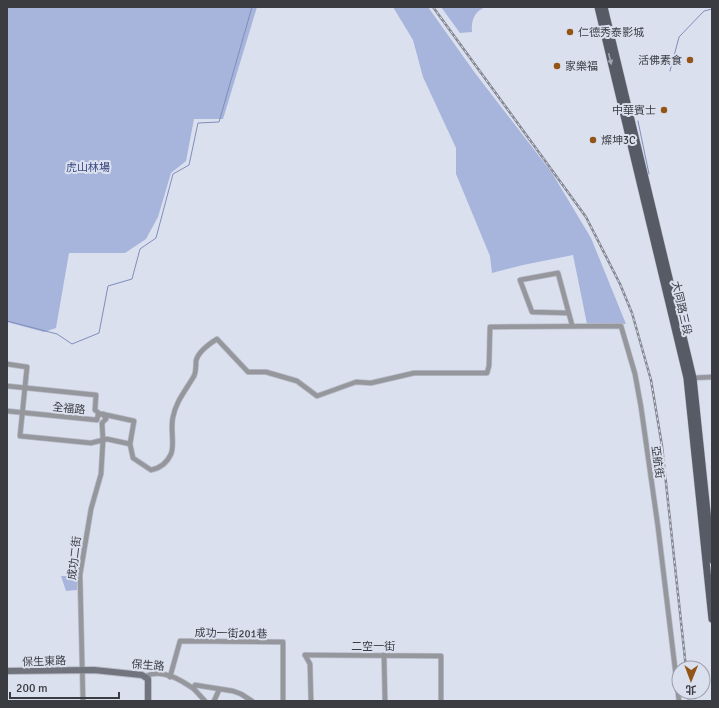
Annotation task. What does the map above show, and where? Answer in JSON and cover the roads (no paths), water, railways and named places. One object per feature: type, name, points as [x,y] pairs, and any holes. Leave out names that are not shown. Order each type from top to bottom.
[{"type":"main road","name":"大同路三段","points":[[598,7],[690,378],[712,619]]},
{"type":"main road","name":"大同路三段","points":[[604,7],[690,378],[712,560]]},
{"type":"street","points":[[568,312],[532,312],[520,280],[558,273],[572,325]]},
{"type":"street","name":"亞航街","points":[[130,444],[133,458],[151,470],[162,467],[172,451],[171,431],[173,416],[177,405],[184,390],[195,374],[197,359],[207,346],[216,339],[248,372],[266,372],[297,380],[317,396],[356,382],[371,383],[414,373],[487,373],[489,366],[490,327],[572,325],[621,326],[623,328],[635,374],[642,412],[658,527],[678,701]]},
{"type":"street","points":[[7,364],[27,366],[20,436],[91,443],[107,439],[130,444],[134,422],[101,414]]},
{"type":"street","points":[[690,378],[712,377]]},
{"type":"street","points":[[7,386],[96,395],[95,410],[105,416],[103,421],[97,420]]},
{"type":"street","name":"全福路","points":[[7,410],[97,420],[98,415],[101,414]]},
{"type":"street","name":"成功二街","points":[[83,701],[80,575],[91,508],[101,474],[103,421]]},
{"type":"street","name":"成功一街201巷","points":[[170,676],[180,641],[283,642],[283,701]]},
{"type":"street","name":"二空一街","points":[[311,701],[310,664],[305,655],[440,656],[441,701]]},
{"type":"street","points":[[384,656],[385,701]]},
{"type":"street","name":"保生東路","points":[[7,671],[82,670]]},
{"type":"street","name":"保生路","points":[[82,670],[146,676],[151,674],[170,676],[181,680],[194,689],[205,701]]},
{"type":"street","points":[[146,676],[148,679],[148,701]]},
{"type":"street","points":[[194,689],[195,685],[242,694],[252,701]]},
{"type":"street","points":[[214,701],[219,690]]},
{"type":"waterway","points":[[7,321],[57,334],[72,344],[99,333],[108,286],[132,279],[140,249],[156,238],[173,174],[189,165],[198,123],[219,122],[252,7]]},
{"type":"waterway","points":[[670,71],[679,37],[704,11],[712,9]]},
{"type":"waterway","points":[[638,121],[649,174]]},
{"type":"railway","points":[[433,7],[586,217],[620,284],[632,313],[651,380],[662,446],[685,660]]},
{"type":"place","name":"仁德秀泰影城","points":[[570,32]]},
{"type":"place","name":"活佛素食","points":[[690,60]]},
{"type":"place","name":"家樂福","points":[[557,66]]},
{"type":"place","name":"中華賓士","points":[[664,110]]},
{"type":"place","name":"燦坤3C","points":[[593,140]]},
{"type":"park label","name":"虎山林場","points":[[88,167]]}]
